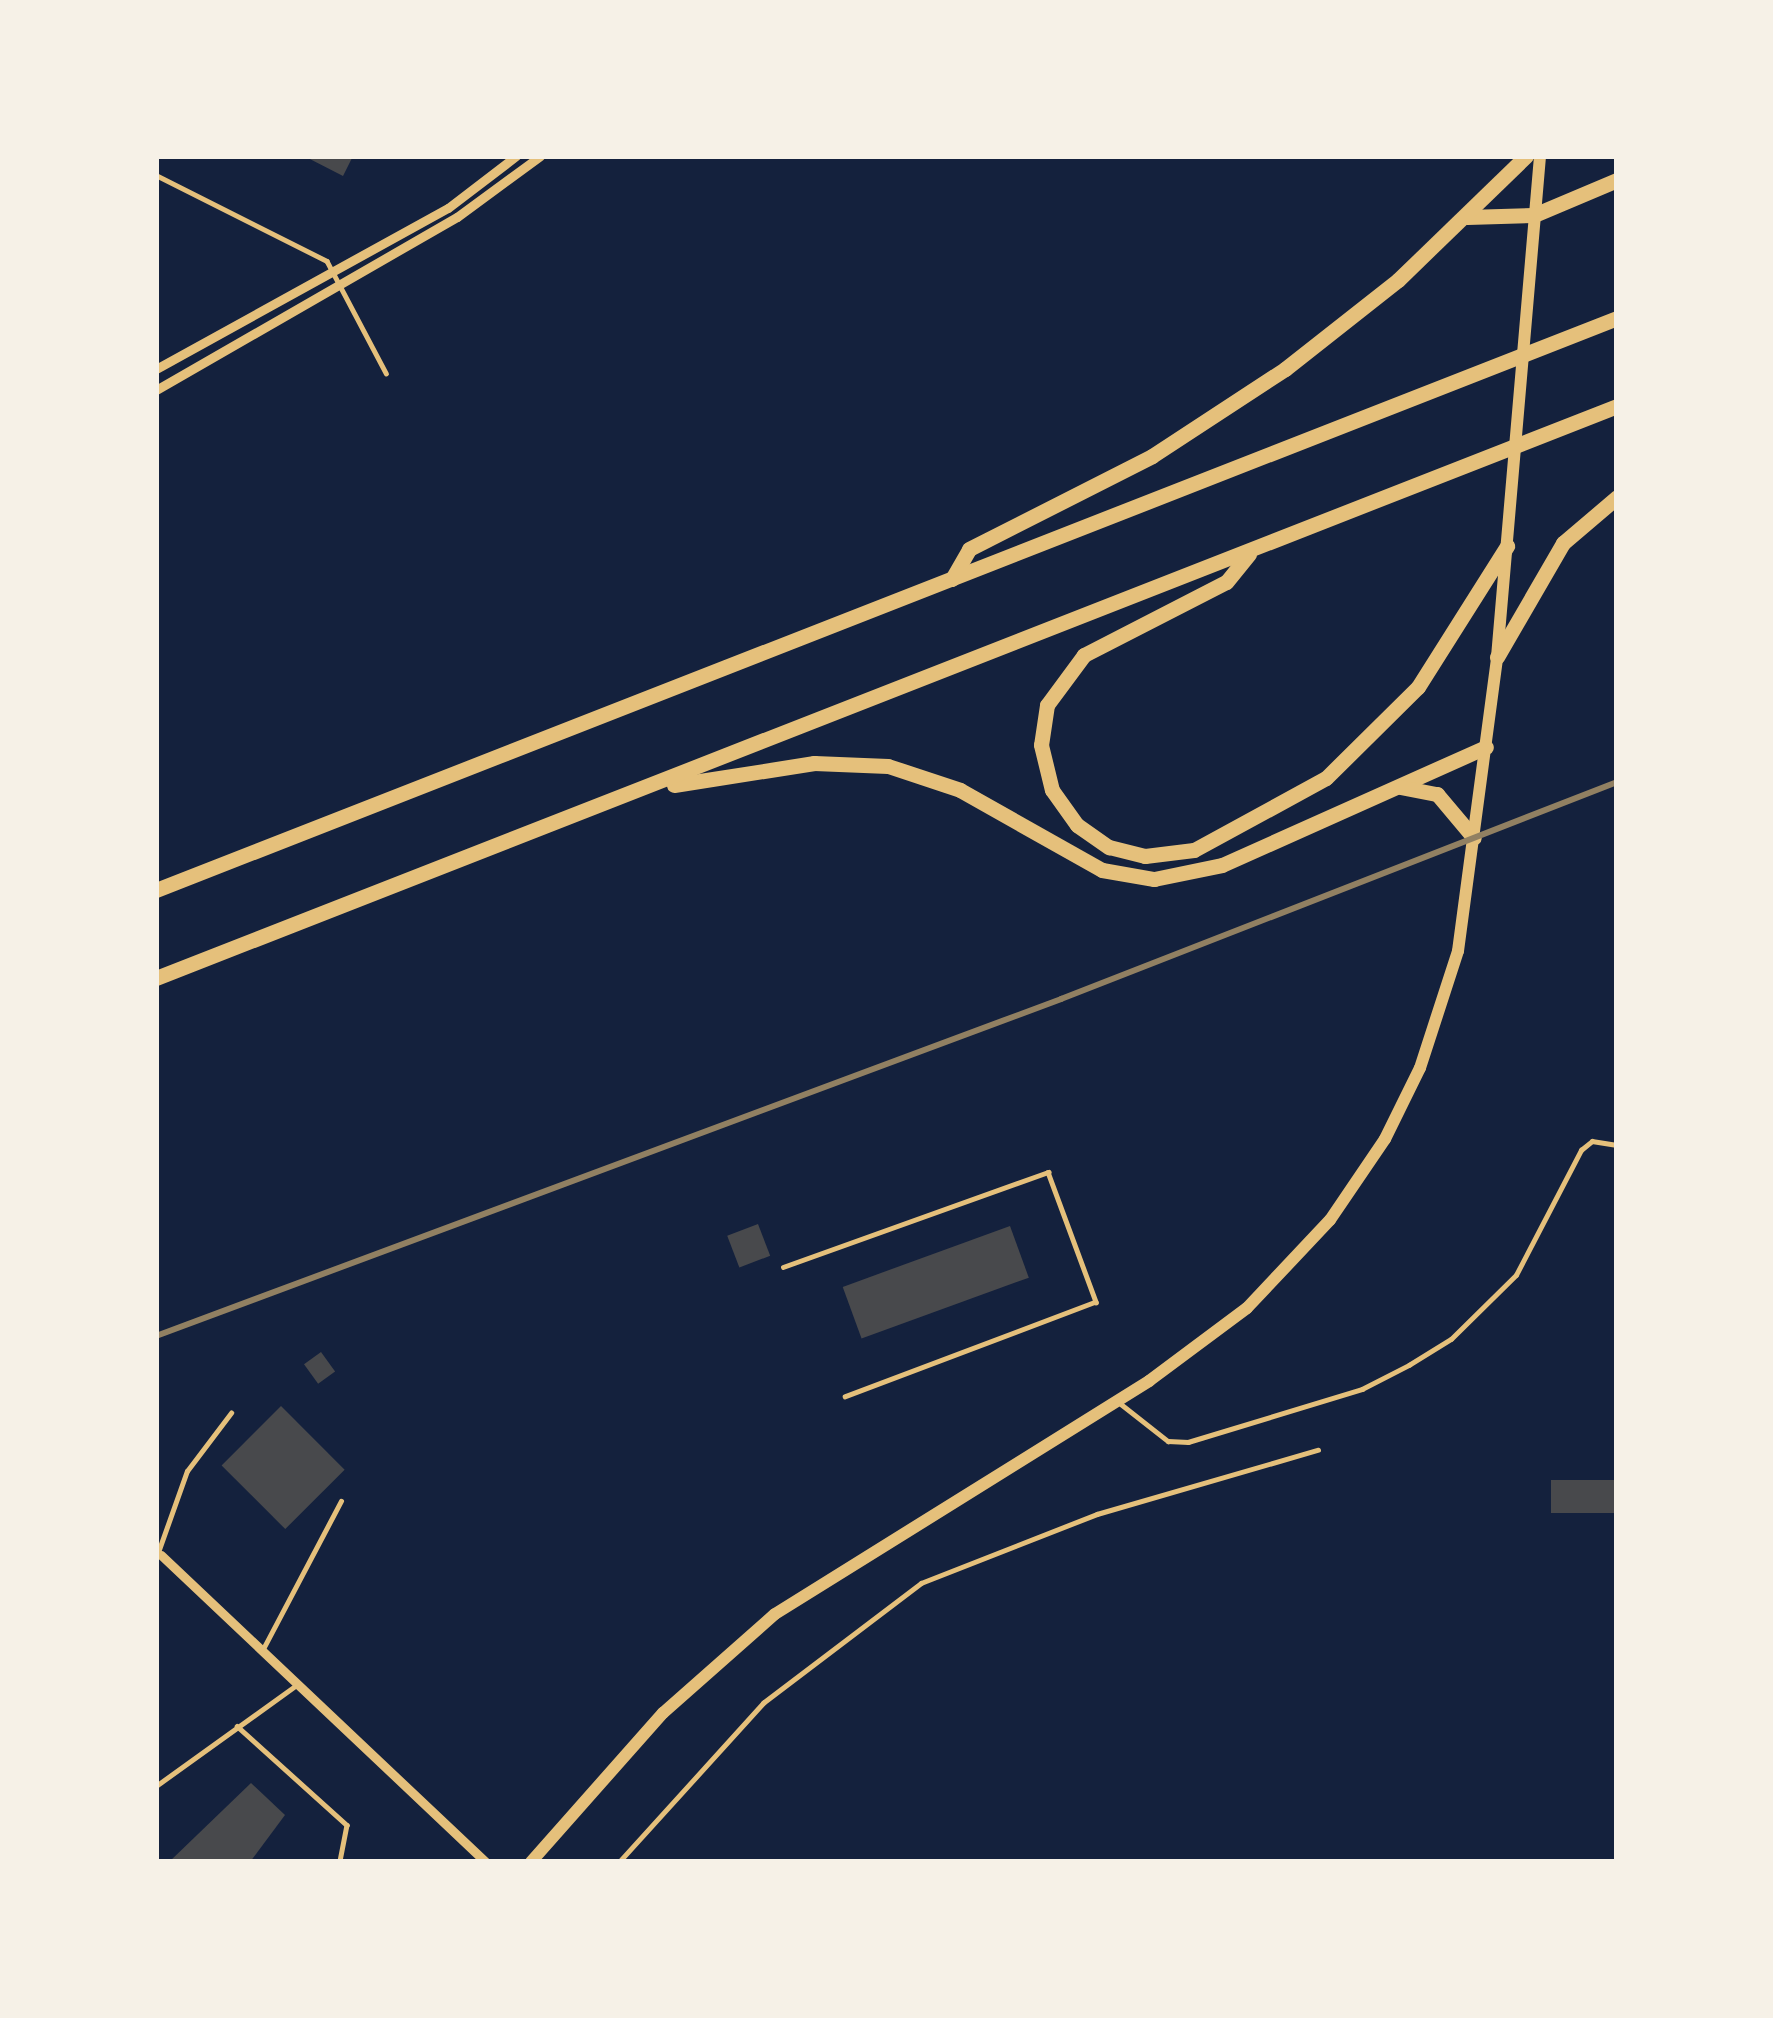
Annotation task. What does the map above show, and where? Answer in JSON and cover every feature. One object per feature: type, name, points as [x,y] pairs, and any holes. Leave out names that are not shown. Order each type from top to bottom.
[{"type":"highway","points":[[952,579],[969,549],[1152,456],[1286,369],[1468,217],[1526,156]]},
{"type":"highway","points":[[1468,217],[1534,214],[1617,180]]},
{"type":"highway","points":[[156,890],[1617,318]]},
{"type":"highway","points":[[156,978],[1617,406]]},
{"type":"highway","points":[[1497,657],[1563,543],[1617,496]]},
{"type":"highway","points":[[1254,549],[1226,582],[1084,655],[1047,705],[1041,745],[1052,790],[1077,825],[1109,848],[1145,856],[1193,850],[1258,822],[1326,778],[1418,687],[1507,546]]},
{"type":"highway","points":[[642,790],[814,764],[888,766],[960,790],[1102,870],[1154,879],[1222,865],[1385,788],[1486,747]]},
{"type":"highway","points":[[1385,788],[1429,789],[1474,838]]},
{"type":"main road","points":[[531,1862],[663,1713],[775,1614],[1116,1400],[1260,1296],[1330,1220],[1385,1139],[1445,997],[1474,838],[1497,657],[1540,156]]},
{"type":"street","points":[[156,369],[448,208],[516,156]]},
{"type":"street","points":[[156,390],[342,285],[540,156]]},
{"type":"street","points":[[159,1556],[486,1862]]},
{"type":"lane","points":[[156,175],[334,271],[386,373]]},
{"type":"lane","points":[[1116,1400],[1168,1441],[1188,1442],[1362,1389],[1451,1339],[1485,1310],[1543,1235],[1581,1150],[1592,1142],[1617,1145]]},
{"type":"lane","points":[[783,1267],[1048,1172],[1096,1302],[845,1397]]},
{"type":"lane","points":[[159,1556],[187,1471],[232,1413]]},
{"type":"lane","points":[[619,1862],[764,1703],[921,1583],[1097,1514],[1318,1450]]},
{"type":"lane","points":[[262,1651],[341,1501]]},
{"type":"lane","points":[[156,1786],[298,1684]]},
{"type":"lane","points":[[237,1726],[347,1826],[340,1862]]},
{"type":"building","points":[[304,156],[353,156],[343,176]]},
{"type":"building","points":[[758,1224],[770,1256],[739,1268],[727,1236]]},
{"type":"building","points":[[1010,1226],[1029,1278],[862,1339],[843,1287]]},
{"type":"building","points":[[321,1352],[335,1371],[318,1384],[304,1364]]},
{"type":"building","points":[[281,1406],[345,1470],[285,1529],[222,1465]]},
{"type":"building","points":[[1551,1480],[1617,1480],[1617,1513],[1551,1513]]},
{"type":"building","points":[[251,1783],[285,1815],[250,1862],[169,1862]]},
{"type":"railway","points":[[156,1336],[1061,999],[1617,782]]}]
